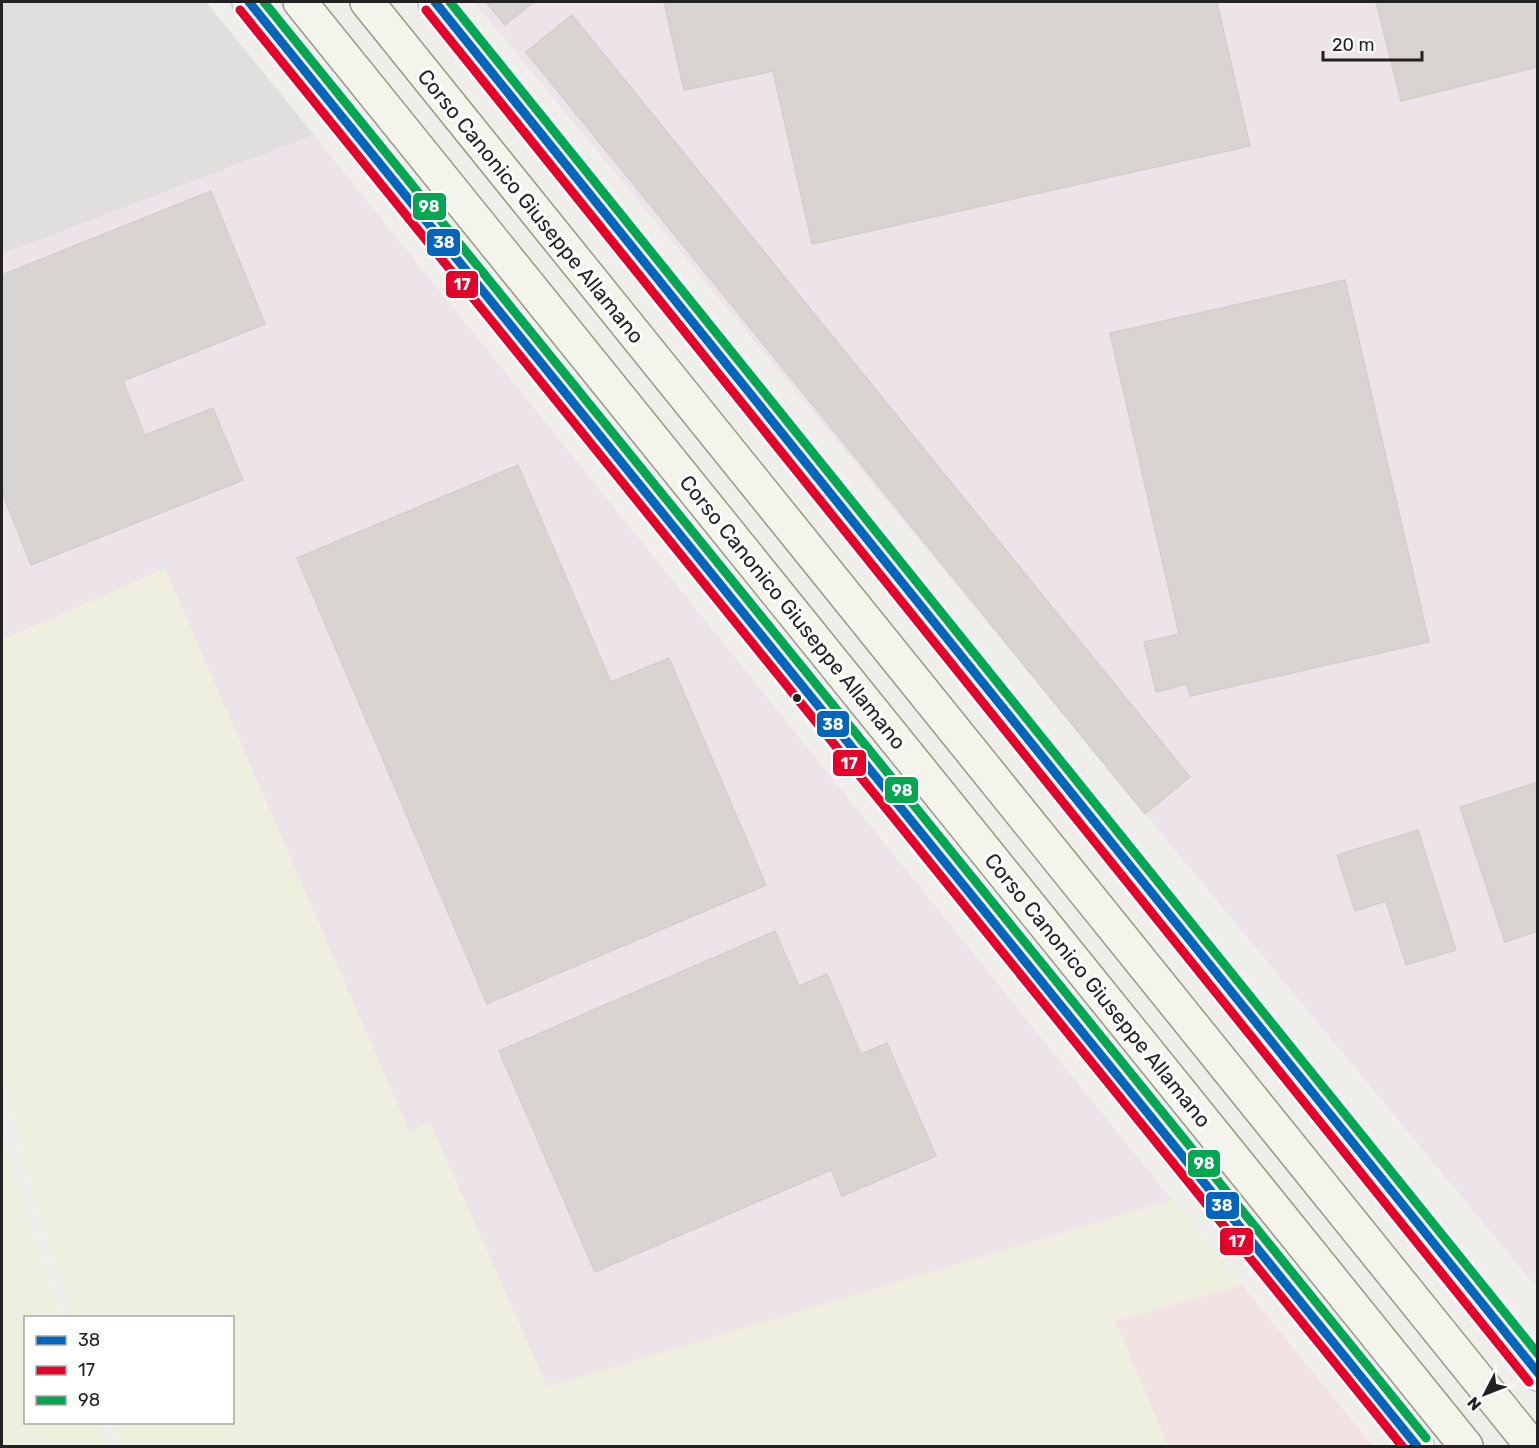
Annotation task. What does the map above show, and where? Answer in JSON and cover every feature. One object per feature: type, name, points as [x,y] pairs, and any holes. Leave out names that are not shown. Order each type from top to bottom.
[{"type":"main road","name":"Corso Canonico Giuseppe Allamano","points":[[300,2],[1466,1446]]},
{"type":"main road","name":"Corso Canonico Giuseppe Allamano","points":[[367,2],[1532,1446]]},
{"type":"street","name":"Corso Canonico Giuseppe Allamano","points":[[249,2],[1417,1446]]},
{"type":"street","points":[[435,2],[1538,1374]]},
{"type":"shaded area","points":[[2,2],[206,2],[314,135],[2,254]]},
{"type":"shaded area","points":[[474,2],[1537,2],[1537,1288]]},
{"type":"shaded area","points":[[314,135],[1172,1200],[547,1387],[430,1123],[409,1132],[165,569],[2,640],[2,254]]},
{"type":"shaded area","points":[[1242,1285],[1373,1446],[1168,1446],[1114,1321]]},
{"type":"green space","points":[[165,569],[409,1131],[430,1123],[547,1387],[1172,1200],[1242,1285],[1115,1321],[1168,1446],[122,1446],[112,1424],[234,1424],[234,1316],[75,1316],[40,1219],[2,1071],[2,640]]},
{"type":"green space","points":[[2,1137],[61,1316],[24,1316],[24,1424],[98,1424],[108,1446],[2,1446]]},
{"type":"building","points":[[486,2],[534,2],[505,25]]},
{"type":"building","points":[[664,2],[1217,2],[1250,146],[812,244],[773,71],[684,90]]},
{"type":"building","points":[[1376,2],[1538,2],[1538,67],[1401,101]]},
{"type":"building","points":[[572,15],[1190,777],[1145,814],[526,52]]},
{"type":"building","points":[[211,191],[265,324],[123,381],[145,435],[213,408],[243,480],[31,565],[2,492],[2,275]]},
{"type":"building","points":[[1345,280],[1429,642],[1190,696],[1187,684],[1156,692],[1144,642],[1179,634],[1110,333]]},
{"type":"building","points":[[518,465],[611,682],[669,658],[766,885],[487,1004],[297,558]]},
{"type":"building","points":[[1538,782],[1538,931],[1505,942],[1460,807]]},
{"type":"building","points":[[1418,830],[1456,950],[1406,965],[1386,901],[1355,911],[1337,855]]},
{"type":"building","points":[[775,931],[799,986],[827,974],[861,1054],[887,1043],[936,1156],[842,1196],[831,1170],[595,1272],[499,1051]]},
{"type":"transit line","name":"38","points":[[249,2],[1417,1446]]},
{"type":"transit line","name":"98","points":[[264,2],[1426,1438]]},
{"type":"transit line","name":"38","points":[[435,2],[1538,1373]]},
{"type":"transit line","name":"98","points":[[450,2],[1538,1354]]},
{"type":"transit line","name":"17","points":[[240,10],[1402,1446]]},
{"type":"transit line","name":"17","points":[[426,10],[1529,1382]]}]
